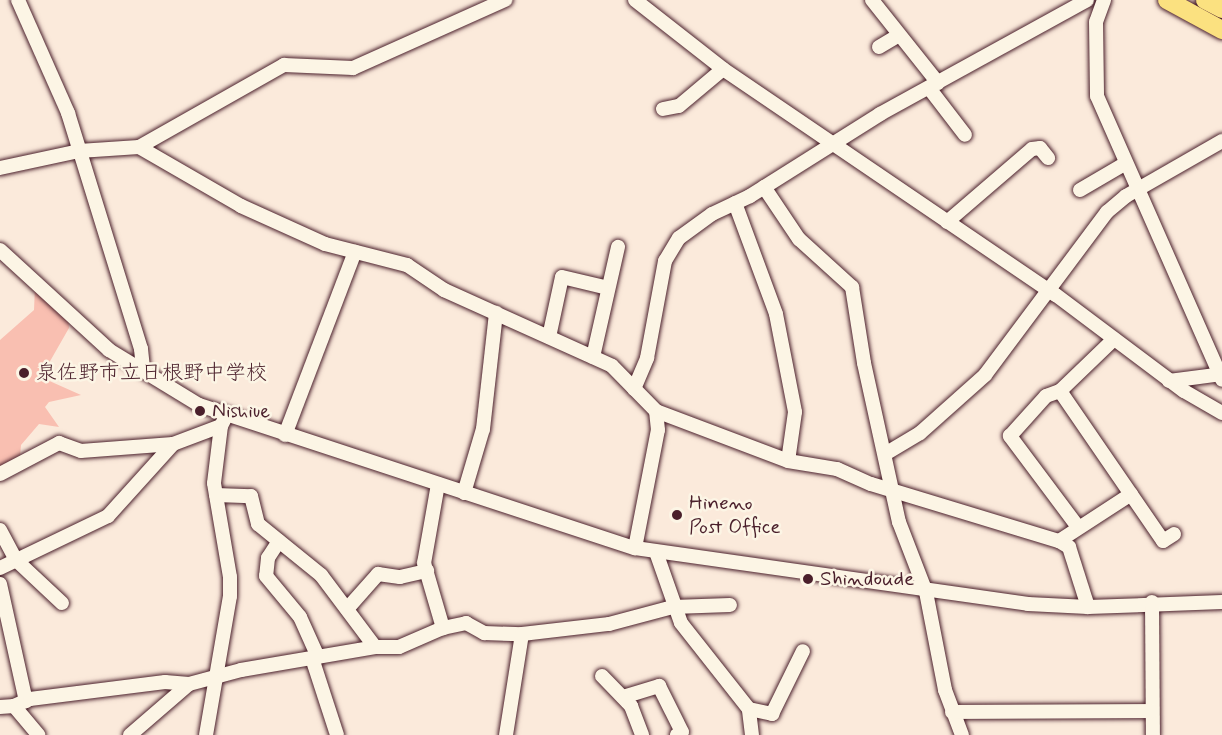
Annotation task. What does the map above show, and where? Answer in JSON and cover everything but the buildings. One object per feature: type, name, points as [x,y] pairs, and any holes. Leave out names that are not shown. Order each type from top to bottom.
[{"type":"main road","points":[[1167,0],[1222,30]]},
{"type":"main road","points":[[1205,0],[1222,9]]},
{"type":"street","points":[[18,0],[68,113],[141,349],[143,369]]},
{"type":"street","points":[[0,168],[80,151],[139,147],[284,65],[352,68],[505,0]]},
{"type":"street","points":[[635,0],[723,69],[1051,292],[1169,381],[1222,413]]},
{"type":"street","points":[[872,0],[899,35],[965,135]]},
{"type":"street","points":[[634,389],[647,358],[671,246],[697,223],[764,188],[832,144],[1087,0]]},
{"type":"street","points":[[1103,0],[1096,22],[1097,96],[1221,376],[1169,381]]},
{"type":"street","points":[[879,47],[899,35]]},
{"type":"street","points":[[663,109],[680,106],[723,69]]},
{"type":"street","points":[[885,454],[920,433],[985,375],[1051,292],[1099,221],[1138,190],[1222,141]]},
{"type":"street","points":[[139,147],[215,193],[325,244],[406,265],[444,290],[612,366],[656,411],[788,462],[837,470],[893,490],[1059,541],[1069,546],[1088,607]]},
{"type":"street","points":[[947,222],[1032,149],[1040,148],[1048,158]]},
{"type":"street","points":[[1080,190],[1126,163]]},
{"type":"street","points":[[764,188],[799,239],[852,287],[864,363],[899,522],[926,592],[952,712],[962,735]]},
{"type":"street","points":[[735,203],[777,314],[795,412],[788,462]]},
{"type":"street","points":[[592,357],[618,247]]},
{"type":"street","points":[[0,250],[109,350],[143,369],[223,421],[285,435],[635,548],[822,573],[926,592],[1088,607],[1152,602],[1222,602]]},
{"type":"street","points":[[285,435],[355,252]]},
{"type":"street","points":[[549,337],[562,277],[608,288]]},
{"type":"street","points":[[464,493],[483,429],[496,313]]},
{"type":"street","points":[[1078,528],[1010,436],[1046,396],[1060,391],[1114,339]]},
{"type":"street","points":[[1060,391],[1163,541],[1174,534]]},
{"type":"street","points":[[635,548],[658,430],[656,411]]},
{"type":"street","points":[[0,474],[59,443],[81,451],[173,444],[223,421]]},
{"type":"street","points":[[206,735],[230,577],[216,495],[223,421]]},
{"type":"street","points":[[0,568],[108,516],[173,444]]},
{"type":"street","points":[[438,484],[424,563],[442,627]]},
{"type":"street","points":[[1059,541],[1131,494]]},
{"type":"street","points":[[216,495],[251,496],[258,525],[321,575],[375,647]]},
{"type":"street","points":[[0,530],[16,560],[62,603]]},
{"type":"street","points":[[279,541],[268,558],[266,576],[300,617],[315,658],[337,735]]},
{"type":"street","points":[[656,552],[673,607],[696,646],[749,710],[752,735]]},
{"type":"street","points":[[346,609],[378,574],[400,577],[427,572]]},
{"type":"street","points":[[0,584],[13,705],[38,735]]},
{"type":"street","points":[[1152,602],[1153,735]]},
{"type":"street","points":[[13,705],[165,681],[189,684],[375,647],[399,647],[442,627],[466,623],[484,633],[522,634],[609,624],[673,607],[730,605]]},
{"type":"street","points":[[506,735],[522,634]]},
{"type":"street","points":[[749,710],[772,714],[802,651]]},
{"type":"street","points":[[602,676],[631,706],[642,735]]},
{"type":"street","points":[[130,735],[189,684]]},
{"type":"street","points":[[623,697],[659,686],[682,732],[677,735]]},
{"type":"street","points":[[952,712],[1152,711]]},
{"type":"place","name":"泉佐野市立日根野中学校","points":[[24,373]]},
{"type":"place","name":"Nishiue","points":[[200,411]]},
{"type":"place","name":"Hineno Post Office","points":[[677,515]]},
{"type":"place","name":"Shindoude","points":[[808,579]]}]
